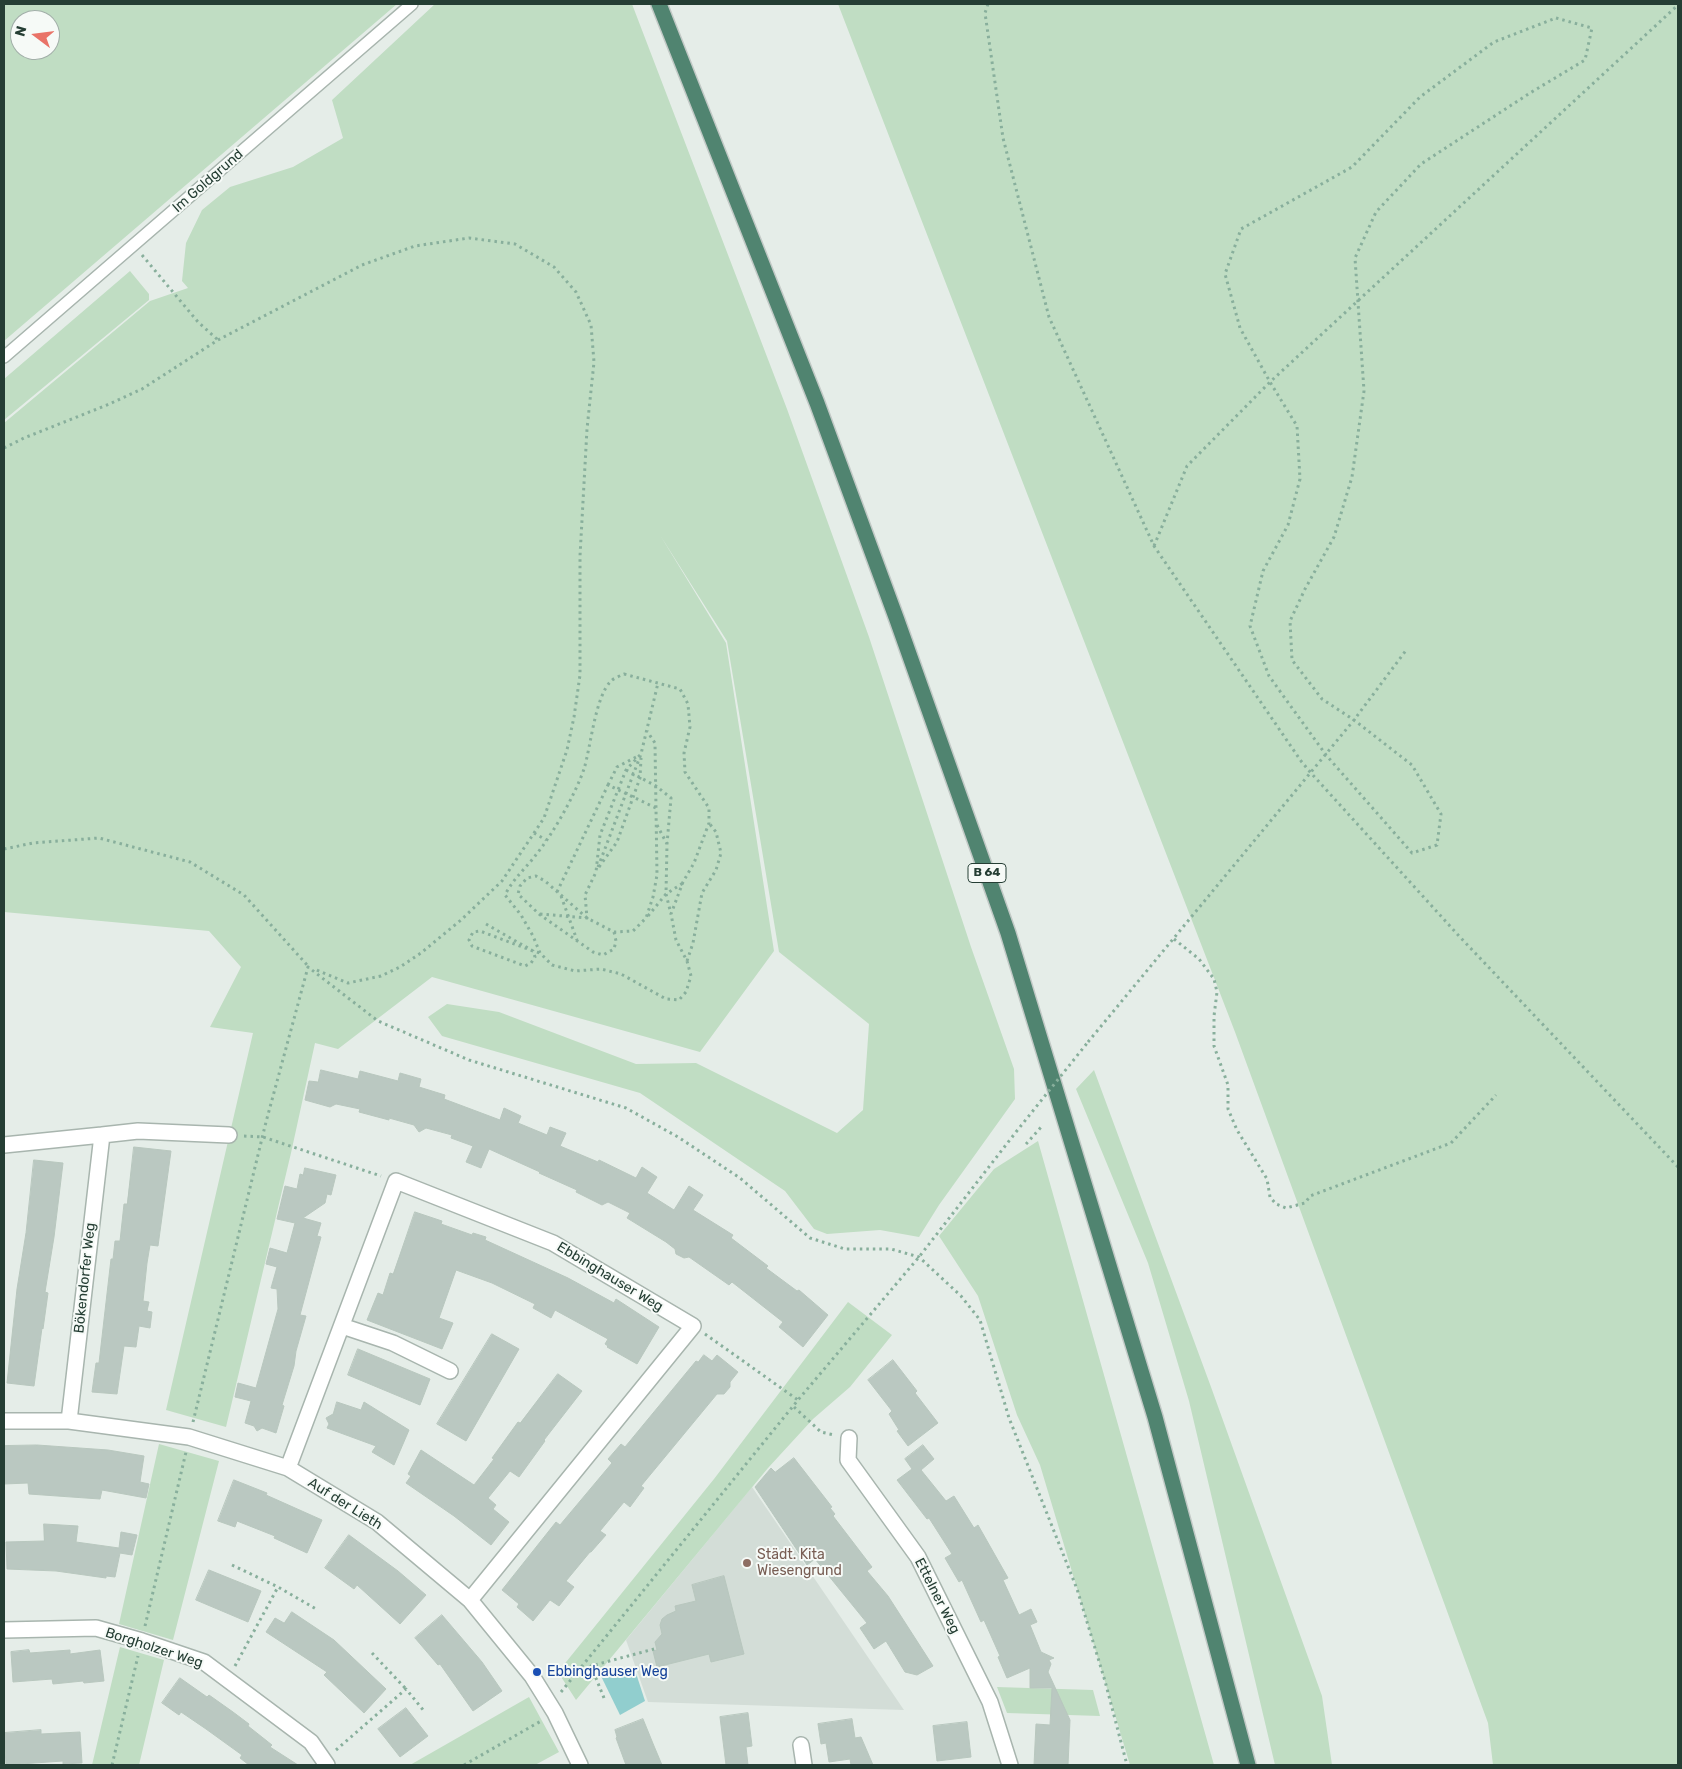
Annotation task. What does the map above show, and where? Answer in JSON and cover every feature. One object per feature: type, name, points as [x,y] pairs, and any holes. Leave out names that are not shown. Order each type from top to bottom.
[{"type":"highway","name":"B 64","points":[[659,4],[817,403],[897,620],[1008,932],[1156,1416],[1248,1765]]},
{"type":"street","points":[[4,1146],[138,1131],[229,1135]]},
{"type":"street","name":"Bökendorfer Weg","points":[[69,1421],[102,1135]]},
{"type":"street","points":[[288,1468],[396,1181]]},
{"type":"street","name":"Ebbinghauser Weg","points":[[396,1181],[554,1243],[693,1326]]},
{"type":"street","points":[[342,1326],[393,1343],[450,1371]]},
{"type":"street","points":[[470,1600],[693,1326]]},
{"type":"street","name":"Auf der Lieth","points":[[4,1421],[69,1421],[189,1437],[288,1468],[377,1522],[470,1600],[532,1676],[553,1708],[580,1765]]},
{"type":"street","name":"Ettelner Weg","points":[[849,1438],[848,1460],[918,1557],[990,1702],[1010,1765]]},
{"type":"street","name":"Borgholzer Weg","points":[[4,1630],[96,1628],[204,1662],[311,1742],[326,1763]]},
{"type":"street","points":[[802,1745],[804,1765]]},
{"type":"lane","name":"Im Goldgrund","points":[[4,357],[412,4]]},
{"type":"path","points":[[988,4],[984,13],[1002,138],[1049,317],[1154,546],[1311,773],[1459,936],[1678,1167]]},
{"type":"path","points":[[1154,546],[1187,466],[1270,382],[1678,5]]},
{"type":"path","points":[[1556,18],[1592,28],[1585,60],[1530,93],[1421,164],[1376,212],[1355,258],[1364,391],[1352,477],[1334,537],[1305,589],[1290,621],[1292,660],[1322,699],[1354,720],[1412,765],[1441,814],[1437,845],[1412,853],[1326,755],[1269,676],[1250,626],[1263,571],[1288,525],[1300,479],[1297,426],[1270,382],[1240,328],[1225,274],[1241,229],[1352,167],[1420,97],[1494,42],[1556,18]]},
{"type":"path","points":[[4,448],[142,389],[218,340],[362,265],[415,246],[469,238],[515,244],[554,267],[576,292],[591,325],[594,362],[587,429],[580,556],[580,675],[567,750],[544,818],[502,881],[461,920],[421,953],[400,967],[381,976],[348,983],[308,967]]},
{"type":"path","points":[[134,246],[198,322],[218,340]]},
{"type":"path","points":[[464,1765],[553,1708],[586,1661],[798,1400],[919,1258],[1088,1042],[1326,755],[1407,649]]},
{"type":"path","points":[[626,770],[656,786],[671,798],[667,844],[666,894],[676,940],[687,961],[692,976],[686,992],[679,1000],[666,999],[621,974],[601,969],[575,971],[552,965],[540,953],[521,915],[505,895],[511,884],[536,856],[572,796],[584,769],[602,696],[611,681],[624,674],[680,689],[688,704],[690,727],[684,753],[685,772],[709,808],[709,823],[694,863],[683,882],[671,914]]},
{"type":"path","points":[[587,918],[585,895],[596,872],[641,754],[658,683]]},
{"type":"path","points":[[646,731],[656,743],[657,824],[657,875],[653,897],[646,918]]},
{"type":"path","points":[[596,872],[600,835],[626,770],[641,754]]},
{"type":"path","points":[[596,872],[617,842],[640,778],[641,754]]},
{"type":"path","points":[[557,892],[617,767],[641,754]]},
{"type":"path","points":[[608,785],[656,808]]},
{"type":"path","points":[[687,961],[702,893],[716,870],[721,854],[716,832],[709,823]]},
{"type":"path","points":[[657,824],[667,844]]},
{"type":"path","points":[[534,833],[546,840]]},
{"type":"path","points":[[4,849],[33,842],[100,838],[190,862],[244,896],[308,967],[378,1021],[469,1060],[626,1108],[678,1137],[740,1178],[810,1238],[845,1249],[891,1248],[919,1258],[961,1296],[980,1320],[1009,1418],[1044,1501],[1077,1589],[1105,1681],[1126,1765]]},
{"type":"path","points":[[614,932],[616,941],[614,949],[603,955],[593,952],[539,914],[518,894],[520,886],[526,878],[536,876],[545,881],[587,918],[614,932],[633,931],[666,894],[683,882]]},
{"type":"path","points":[[561,896],[577,940]]},
{"type":"path","points":[[539,914],[587,918]]},
{"type":"path","points":[[486,924],[533,951],[535,957],[531,963],[525,966],[472,946],[469,940],[472,932],[480,931],[533,951],[540,953]]},
{"type":"path","points":[[1174,939],[1199,959],[1214,980],[1217,992],[1214,1016],[1214,1046],[1228,1085],[1228,1110],[1237,1130],[1267,1179],[1270,1197],[1276,1204],[1286,1208],[1305,1203],[1310,1196],[1451,1143],[1496,1095]]},
{"type":"path","points":[[112,1765],[189,1437],[263,1137],[308,967]]},
{"type":"path","points":[[1026,1144],[1043,1126]]},
{"type":"path","points":[[229,1135],[263,1137],[396,1181]]},
{"type":"path","points":[[693,1326],[798,1400]]},
{"type":"path","points":[[794,1407],[821,1432],[849,1438]]},
{"type":"path","points":[[232,1565],[278,1587],[316,1609]]},
{"type":"path","points":[[227,1680],[278,1587]]},
{"type":"path","points":[[591,1666],[654,1648]]},
{"type":"path","points":[[372,1653],[424,1711]]},
{"type":"path","points":[[586,1661],[591,1666],[604,1698]]},
{"type":"path","points":[[326,1763],[406,1689]]},
{"type":"shaded area","name":"Städt. Kita Wiesengrund","points":[[752,1487],[904,1710],[648,1702],[626,1640]]},
{"type":"green space","points":[[4,4],[397,4],[4,341]]},
{"type":"green space","points":[[435,4],[632,4],[787,409],[869,637],[971,947],[1014,1069],[1015,1099],[939,1205],[919,1237],[880,1230],[827,1234],[814,1229],[785,1191],[640,1093],[442,1036],[428,1017],[447,1004],[499,1012],[636,1064],[696,1063],[837,1133],[863,1110],[869,1024],[779,952],[727,641],[660,535],[726,643],[774,951],[700,1052],[432,977],[338,1049],[315,1043],[226,1427],[166,1410],[253,1033],[210,1027],[241,967],[209,931],[4,912],[4,423],[150,301],[188,288],[182,281],[186,243],[202,210],[230,187],[293,167],[343,138],[332,100]]},
{"type":"green space","points":[[838,4],[1678,4],[1678,1765],[1493,1765],[1488,1723],[1235,1032]]},
{"type":"green space","points":[[130,271],[149,294],[149,300],[4,420],[4,379]]},
{"type":"green space","points":[[1094,1070],[1322,1696],[1332,1765],[1275,1765],[1189,1401],[1148,1263],[1076,1089]]},
{"type":"green space","points":[[1038,1141],[1214,1765],[1130,1765],[1040,1465],[1017,1415],[978,1296],[939,1236],[994,1169]]},
{"type":"green space","points":[[848,1302],[892,1335],[850,1387],[813,1419],[768,1468],[576,1700],[558,1672],[714,1479]]},
{"type":"green space","points":[[159,1444],[219,1461],[173,1640],[119,1624]]},
{"type":"green space","points":[[120,1647],[164,1660],[139,1765],[92,1765]]},
{"type":"green space","points":[[997,1687],[1093,1690],[1100,1716],[1007,1713]]},
{"type":"green space","points":[[529,1697],[559,1752],[535,1765],[410,1765]]},
{"type":"water","points":[[634,1667],[645,1701],[620,1715],[599,1672]]},
{"type":"building","points":[[321,1070],[358,1079],[360,1071],[398,1081],[400,1073],[421,1079],[419,1087],[445,1095],[444,1099],[500,1120],[504,1108],[521,1116],[518,1123],[547,1135],[550,1127],[566,1133],[560,1146],[598,1162],[599,1160],[636,1178],[642,1167],[657,1177],[647,1193],[674,1210],[689,1186],[703,1195],[693,1210],[733,1235],[731,1238],[768,1266],[766,1268],[797,1291],[799,1290],[828,1315],[803,1347],[779,1327],[783,1322],[732,1282],[729,1285],[689,1257],[684,1258],[676,1254],[675,1249],[666,1242],[627,1218],[630,1213],[608,1202],[602,1205],[576,1192],[577,1190],[489,1149],[481,1168],[466,1162],[473,1146],[451,1138],[452,1135],[426,1128],[419,1132],[414,1125],[359,1112],[360,1109],[336,1104],[330,1107],[305,1100],[309,1081],[318,1082]]},
{"type":"building","points":[[134,1147],[171,1151],[158,1246],[150,1245],[147,1263],[143,1301],[149,1302],[147,1311],[152,1312],[150,1328],[139,1326],[136,1347],[124,1346],[117,1394],[92,1392],[96,1363],[99,1363],[111,1259],[113,1259],[115,1241],[120,1241]]},
{"type":"building","points":[[34,1160],[63,1163],[45,1292],[48,1293],[34,1386],[7,1383]]},
{"type":"building","points":[[305,1168],[336,1175],[331,1195],[327,1194],[325,1203],[303,1218],[321,1223],[317,1236],[321,1237],[300,1315],[306,1316],[276,1433],[262,1428],[257,1431],[254,1426],[245,1423],[251,1401],[235,1397],[238,1383],[256,1388],[278,1309],[277,1289],[271,1288],[277,1267],[266,1264],[270,1248],[287,1253],[295,1223],[277,1219],[285,1186],[297,1189],[300,1174],[303,1175]]},
{"type":"building","points":[[415,1212],[442,1221],[441,1224],[472,1235],[473,1233],[486,1237],[485,1240],[568,1278],[614,1303],[616,1299],[659,1327],[637,1364],[607,1347],[605,1344],[608,1339],[555,1310],[551,1318],[533,1308],[535,1304],[492,1283],[456,1270],[439,1318],[453,1323],[442,1349],[367,1320],[378,1293],[383,1295],[390,1273],[393,1274]]},
{"type":"building","points":[[492,1334],[519,1349],[466,1441],[437,1424]]},
{"type":"building","points":[[358,1349],[430,1379],[420,1405],[348,1375]]},
{"type":"building","points":[[704,1355],[712,1361],[717,1355],[738,1372],[730,1382],[730,1387],[724,1394],[717,1394],[641,1486],[644,1488],[630,1507],[624,1502],[600,1531],[606,1535],[566,1581],[574,1587],[559,1606],[550,1600],[533,1621],[517,1607],[519,1604],[502,1590],[556,1522],[560,1525],[612,1463],[608,1459],[621,1444],[625,1447],[696,1361],[698,1362]]},
{"type":"building","points":[[893,1360],[917,1391],[915,1393],[938,1423],[908,1446],[897,1431],[899,1430],[889,1414],[892,1411],[868,1380]]},
{"type":"building","points":[[558,1374],[582,1391],[544,1440],[519,1477],[510,1471],[488,1498],[496,1505],[493,1509],[509,1522],[491,1545],[454,1516],[406,1483],[411,1476],[408,1474],[421,1450],[474,1485],[494,1459],[492,1458],[518,1422],[520,1423]]},
{"type":"building","points":[[337,1402],[361,1410],[364,1402],[409,1430],[394,1465],[372,1452],[376,1446],[327,1428],[329,1424],[326,1418],[333,1414]]},
{"type":"building","points":[[37,1445],[108,1450],[144,1456],[140,1482],[149,1484],[146,1498],[102,1490],[100,1499],[29,1494],[28,1483],[4,1484],[4,1446]]},
{"type":"building","points":[[923,1445],[934,1459],[921,1470],[946,1501],[954,1496],[974,1528],[978,1525],[1008,1578],[1003,1580],[1019,1615],[1031,1609],[1037,1622],[1030,1625],[1041,1652],[1054,1658],[1049,1660],[1051,1664],[1048,1672],[1070,1720],[1068,1765],[1034,1765],[1036,1724],[1050,1725],[1052,1688],[1030,1688],[1030,1668],[1007,1678],[998,1657],[1000,1656],[984,1620],[981,1622],[962,1580],[959,1582],[945,1558],[952,1554],[929,1518],[927,1519],[897,1480],[912,1469],[905,1459]]},
{"type":"building","points":[[794,1458],[832,1507],[830,1508],[835,1514],[833,1516],[872,1567],[867,1571],[888,1596],[933,1666],[917,1675],[905,1672],[886,1641],[874,1649],[860,1628],[867,1623],[815,1559],[807,1565],[755,1487],[771,1468],[775,1472]]},
{"type":"building","points":[[234,1480],[267,1493],[266,1495],[322,1520],[307,1553],[274,1538],[275,1536],[237,1521],[235,1527],[218,1521]]},
{"type":"building","points":[[44,1524],[78,1526],[76,1542],[119,1548],[121,1532],[137,1535],[132,1555],[120,1553],[115,1577],[106,1576],[106,1578],[56,1571],[7,1569],[6,1542],[44,1541]]},
{"type":"building","points":[[349,1535],[398,1571],[426,1595],[400,1624],[357,1585],[354,1589],[325,1568]]},
{"type":"building","points":[[209,1570],[261,1591],[248,1622],[196,1600]]},
{"type":"building","points":[[724,1576],[744,1654],[711,1662],[709,1654],[657,1667],[653,1651],[657,1650],[655,1642],[662,1634],[660,1625],[662,1619],[676,1611],[675,1606],[696,1601],[692,1585]]},
{"type":"building","points":[[292,1612],[334,1640],[386,1689],[364,1713],[324,1675],[327,1672],[266,1632],[275,1618],[284,1623]]},
{"type":"building","points":[[442,1615],[482,1662],[502,1691],[473,1711],[440,1664],[438,1665],[415,1638]]},
{"type":"building","points":[[29,1650],[30,1653],[70,1650],[70,1654],[100,1650],[104,1681],[53,1684],[52,1679],[13,1682],[11,1652]]},
{"type":"building","points":[[180,1678],[233,1712],[272,1745],[270,1747],[298,1765],[249,1765],[240,1758],[242,1755],[206,1729],[181,1712],[179,1715],[162,1703]]},
{"type":"building","points":[[406,1708],[428,1736],[400,1757],[378,1729]]},
{"type":"building","points":[[748,1713],[752,1746],[746,1747],[748,1765],[726,1765],[720,1717]]},
{"type":"building","points":[[643,1719],[662,1765],[626,1765],[615,1730]]},
{"type":"building","points":[[852,1719],[855,1738],[861,1737],[873,1765],[851,1765],[850,1759],[829,1762],[826,1743],[821,1744],[818,1724]]},
{"type":"building","points":[[967,1722],[971,1757],[937,1761],[933,1726]]},
{"type":"building","points":[[41,1730],[41,1734],[80,1732],[82,1763],[63,1764],[63,1761],[6,1765],[4,1733]]},
{"type":"place","name":"Städt. Kita Wiesengrund","points":[[747,1563]]},
{"type":"place","name":"Ebbinghauser Weg","points":[[537,1672]]}]
